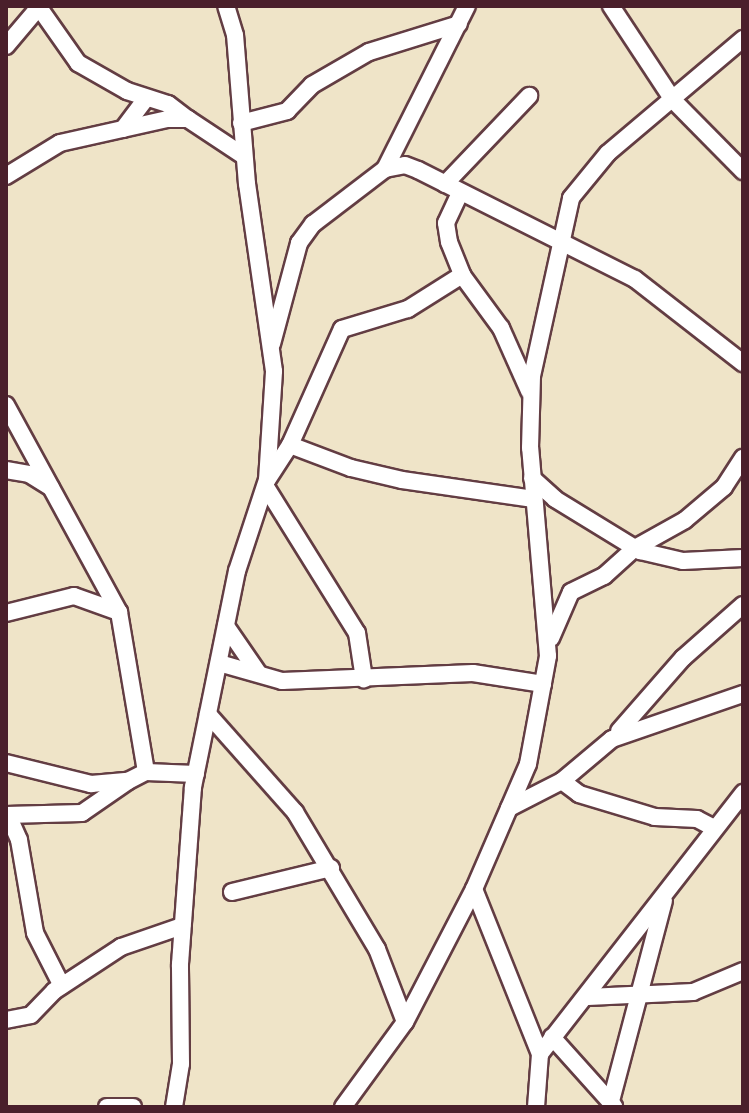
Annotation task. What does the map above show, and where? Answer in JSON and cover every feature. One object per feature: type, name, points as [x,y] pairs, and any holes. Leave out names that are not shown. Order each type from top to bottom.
[{"type":"street","points":[[226,6],[235,35],[244,156],[271,350],[266,484],[357,633],[364,679]]},
{"type":"street","points":[[271,350],[299,243],[313,224],[385,169],[467,6]]},
{"type":"street","points":[[611,6],[673,100],[743,171]]},
{"type":"street","points":[[6,46],[39,7],[78,63],[146,98],[168,104],[244,156]]},
{"type":"street","points":[[241,123],[287,111],[312,85],[369,52],[459,24]]},
{"type":"street","points":[[548,647],[532,478],[531,397],[559,241],[582,179],[743,39]]},
{"type":"street","points":[[445,184],[529,96]]},
{"type":"street","points":[[123,129],[146,98]]},
{"type":"street","points":[[6,176],[46,149],[123,129],[188,119]]},
{"type":"street","points":[[385,169],[405,165],[635,279],[743,363]]},
{"type":"street","points":[[460,193],[446,226],[462,275],[501,328],[531,397]]},
{"type":"street","points":[[174,1107],[181,1064],[182,926],[196,774],[237,571],[266,484],[290,445],[342,329],[408,309],[462,275]]},
{"type":"street","points":[[6,405],[119,612],[146,772]]},
{"type":"street","points":[[290,445],[351,468],[534,499]]},
{"type":"street","points":[[343,1107],[405,1022],[474,889],[528,764],[548,647],[563,602],[580,585],[604,576],[635,548],[717,494],[743,458]]},
{"type":"street","points":[[6,470],[29,474],[52,489]]},
{"type":"street","points":[[532,478],[555,499],[635,548],[683,561],[743,558]]},
{"type":"street","points":[[6,613],[74,596],[119,612]]},
{"type":"street","points":[[509,808],[562,781],[612,739],[683,658],[743,605]]},
{"type":"street","points":[[226,626],[259,674]]},
{"type":"street","points":[[219,663],[303,683],[473,673],[543,684]]},
{"type":"street","points":[[612,739],[743,694]]},
{"type":"street","points":[[208,714],[295,812],[331,868],[383,960],[405,1022]]},
{"type":"street","points":[[6,763],[91,784],[128,781]]},
{"type":"street","points":[[62,986],[35,933],[19,840],[7,815],[82,813],[146,772],[196,774]]},
{"type":"street","points":[[562,781],[579,794],[655,817],[697,819],[714,828]]},
{"type":"street","points":[[540,1054],[588,997],[669,885],[743,793]]},
{"type":"street","points":[[232,892],[331,868]]},
{"type":"street","points":[[613,1104],[636,998],[669,885]]},
{"type":"street","points":[[474,889],[540,1054],[536,1107]]},
{"type":"street","points":[[6,1020],[31,1015],[62,986],[121,947],[182,926]]},
{"type":"street","points":[[588,997],[636,998],[716,987],[743,971]]},
{"type":"street","points":[[552,1037],[613,1104]]},
{"type":"street","points":[[107,1107],[133,1107]]}]
